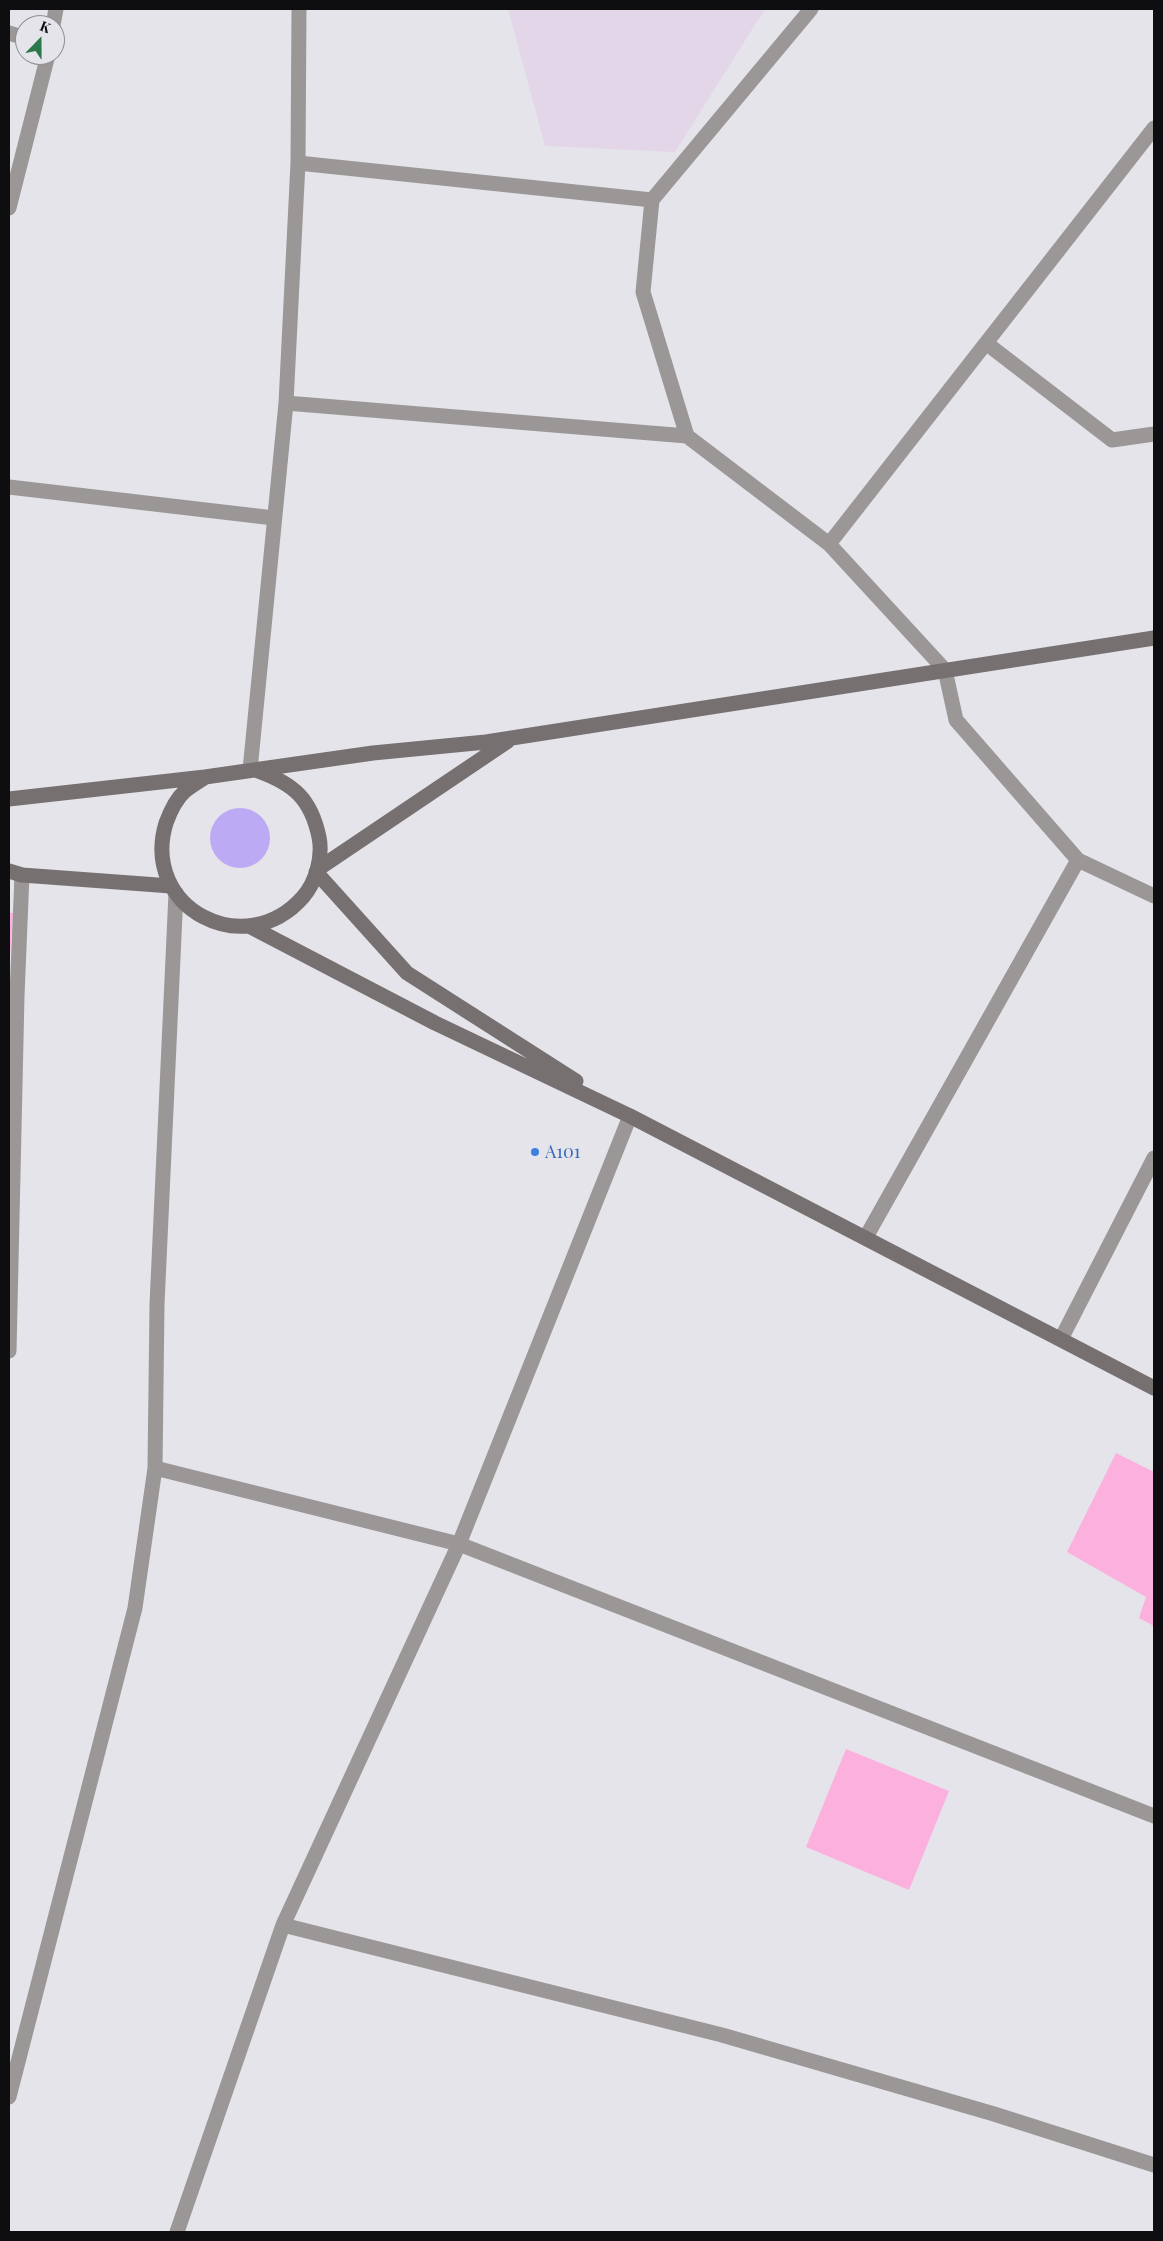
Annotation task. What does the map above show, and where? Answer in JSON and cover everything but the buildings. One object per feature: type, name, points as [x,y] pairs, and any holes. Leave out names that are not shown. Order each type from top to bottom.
[{"type":"main road","points":[[9,799],[205,777],[373,753],[486,742],[1154,638]]},
{"type":"main road","points":[[317,871],[514,738]]},
{"type":"main road","points":[[205,777],[185,792],[170,812],[162,836],[162,862],[174,889],[186,905],[205,919],[227,926],[251,927],[273,921],[293,908],[308,891],[317,871],[320,844],[315,818],[300,795],[280,779],[252,770]]},
{"type":"main road","points":[[317,871],[407,973],[630,1116]]},
{"type":"main road","points":[[16,873],[174,889]]},
{"type":"main road","points":[[251,927],[435,1023],[630,1116],[1154,1388]]},
{"type":"street","points":[[252,770],[286,404],[298,163],[300,9]]},
{"type":"street","points":[[687,436],[643,292],[652,200],[811,9]]},
{"type":"street","points":[[9,208],[45,65]]},
{"type":"street","points":[[829,544],[1154,128]]},
{"type":"street","points":[[298,163],[652,200]]},
{"type":"street","points":[[986,343],[1112,440],[1154,434]]},
{"type":"street","points":[[286,404],[687,436],[829,544],[945,670],[956,720],[1078,860],[1154,896]]},
{"type":"street","points":[[9,487],[274,518]]},
{"type":"street","points":[[866,1237],[1078,860]]},
{"type":"street","points":[[9,1351],[17,996],[16,873]]},
{"type":"street","points":[[9,2097],[136,1608],[155,1468],[156,1304],[174,889]]},
{"type":"street","points":[[177,2232],[283,1925],[459,1544],[630,1116]]},
{"type":"street","points":[[1061,1339],[1154,1158]]},
{"type":"street","points":[[155,1468],[459,1544],[1154,1816]]},
{"type":"street","points":[[283,1925],[722,2035],[994,2114],[1154,2165]]},
{"type":"shaded area","points":[[508,9],[765,9],[675,152],[545,146]]},
{"type":"shaded area","points":[[240,808],[257,813],[265,821],[270,838],[265,855],[257,863],[240,868],[223,863],[215,855],[210,838],[215,821],[223,813]]},
{"type":"place","name":"A101","points":[[535,1152]]}]
